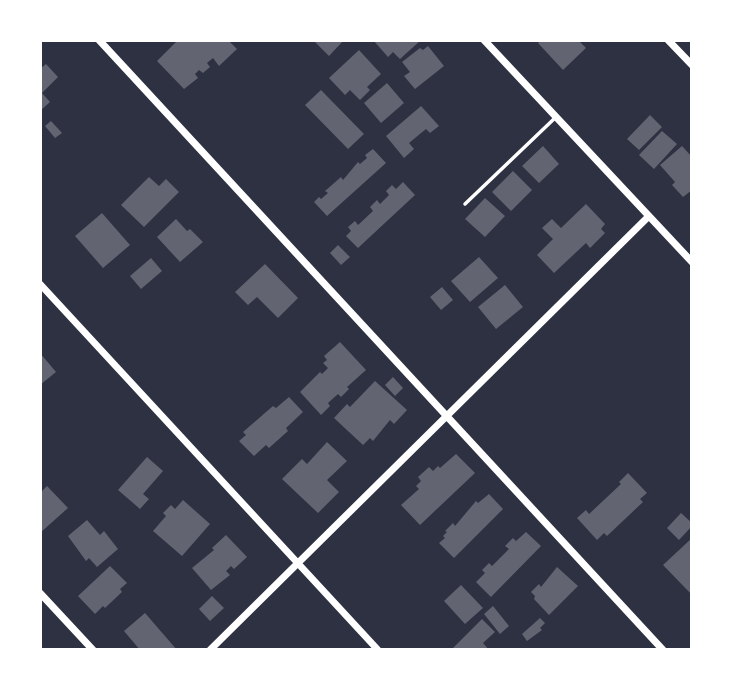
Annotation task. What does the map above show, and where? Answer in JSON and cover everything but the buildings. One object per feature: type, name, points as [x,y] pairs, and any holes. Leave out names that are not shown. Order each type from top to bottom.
[{"type":"street","points":[[99,40],[663,650]]},
{"type":"street","points":[[484,40],[692,262]]},
{"type":"street","points":[[668,40],[692,65]]},
{"type":"street","points":[[210,650],[649,216]]},
{"type":"street","points":[[40,284],[378,650]]},
{"type":"street","points":[[40,593],[93,650]]},
{"type":"lane","points":[[465,204],[556,117]]}]
